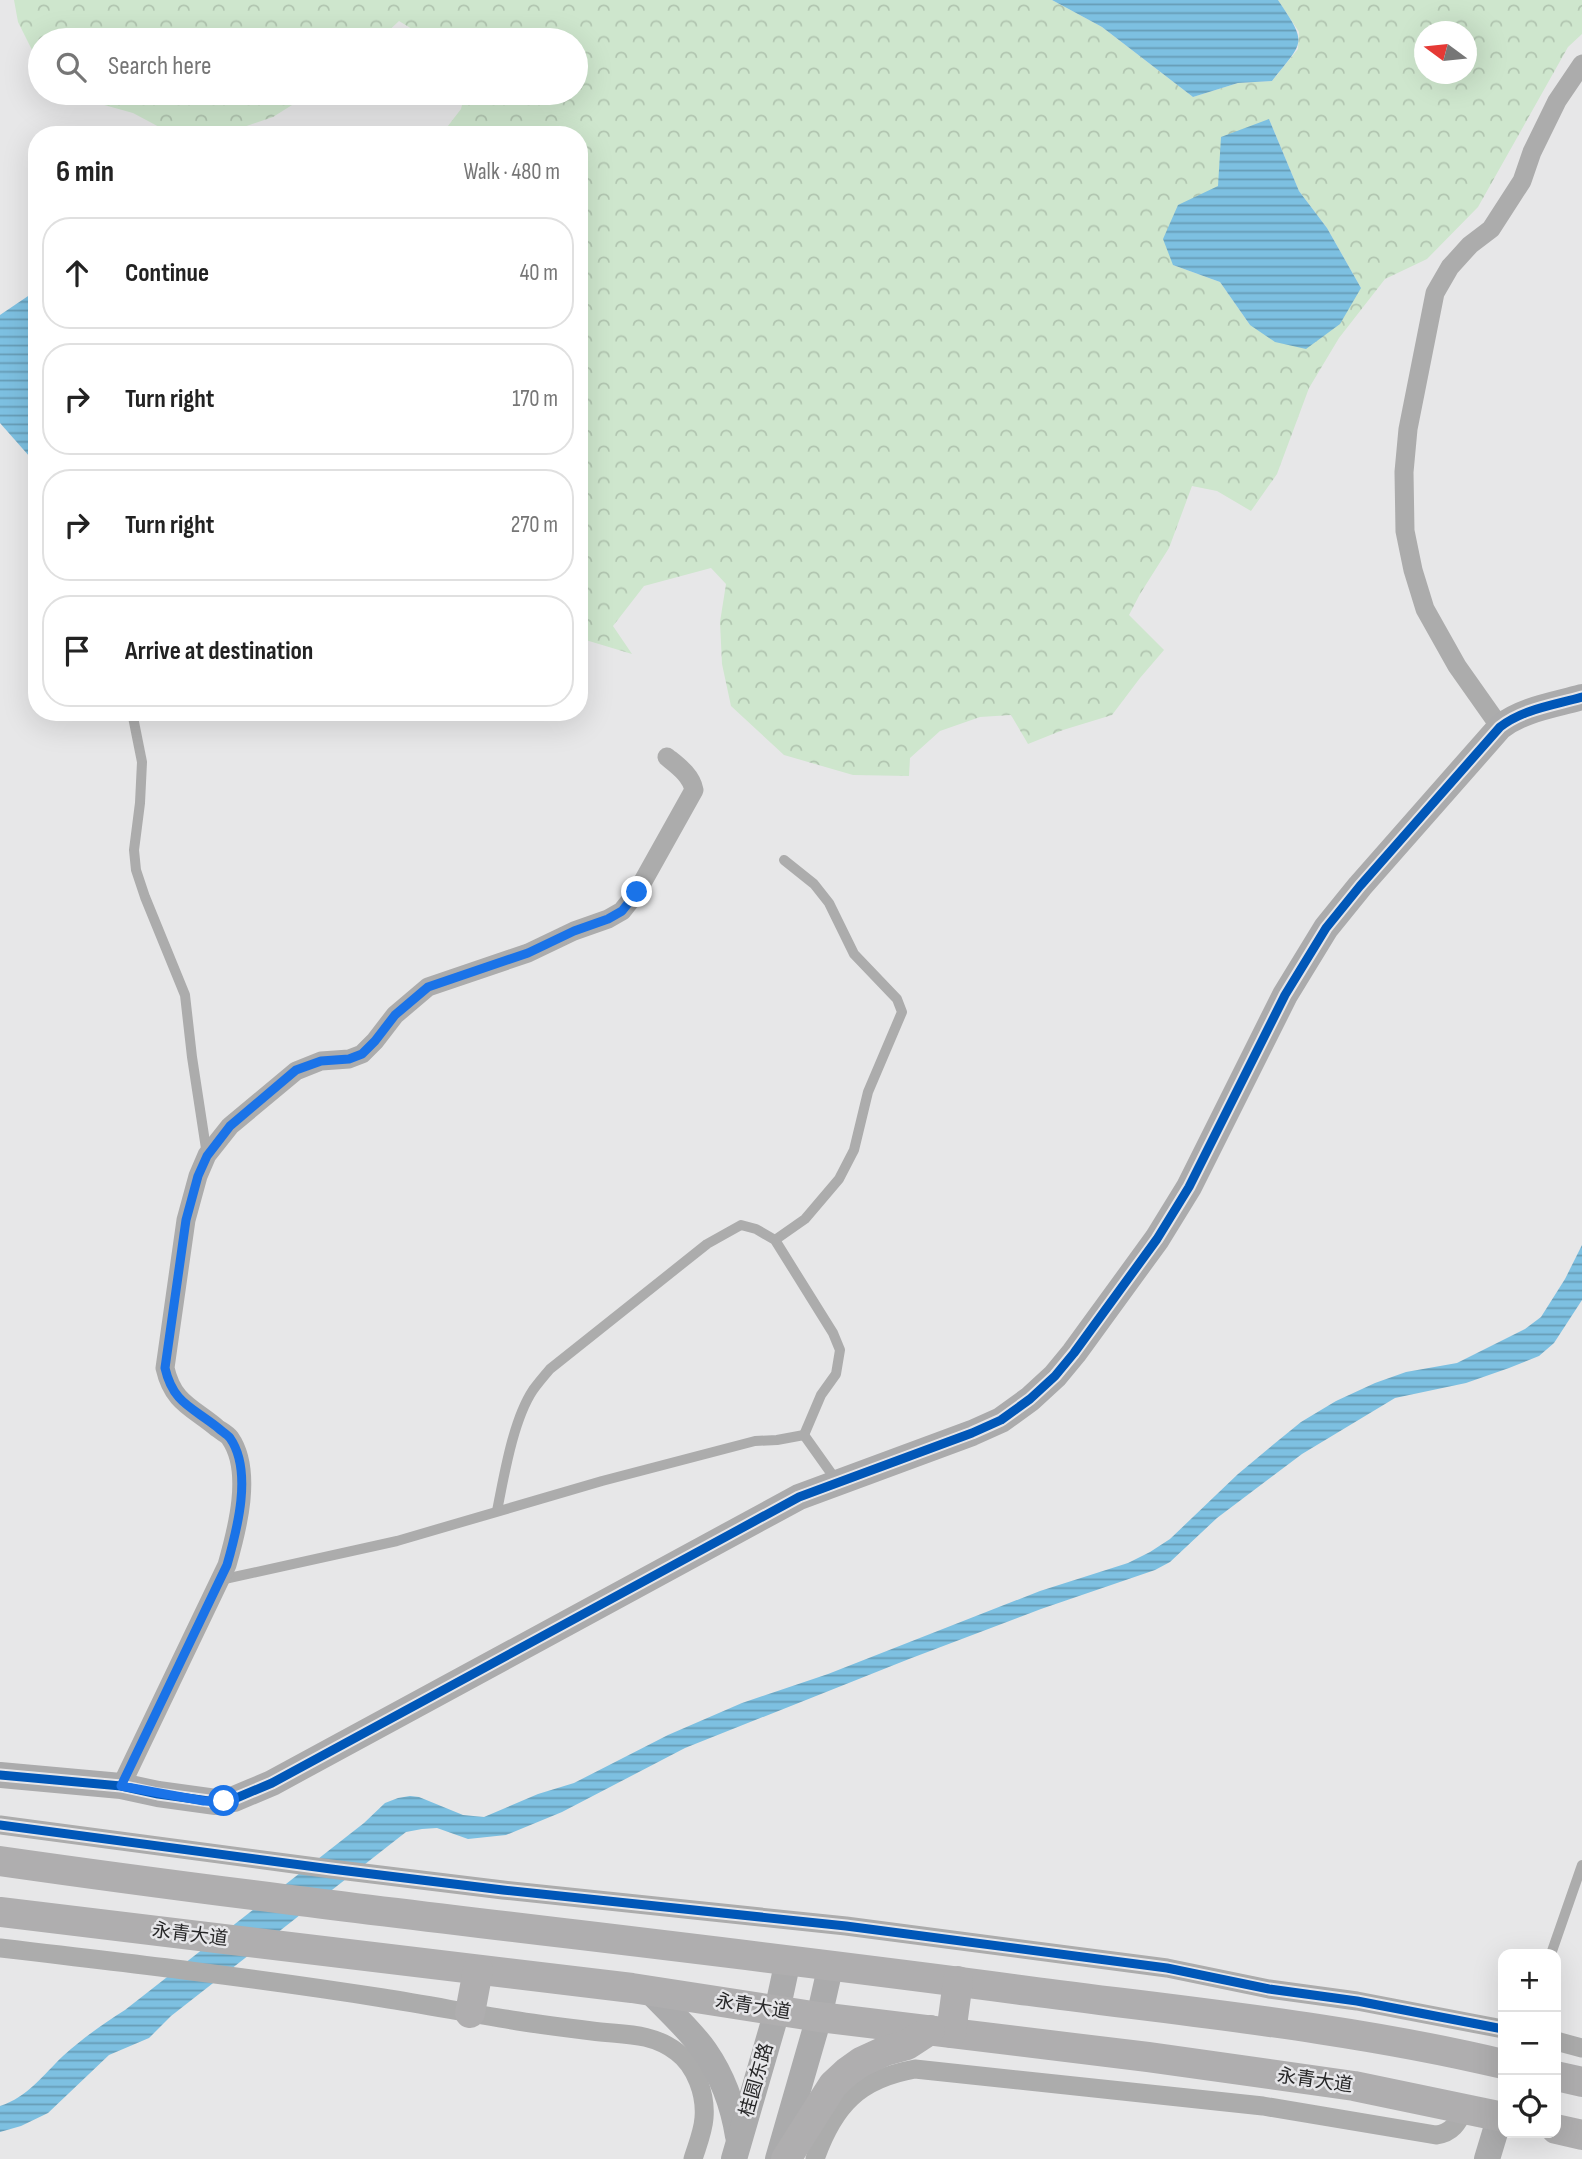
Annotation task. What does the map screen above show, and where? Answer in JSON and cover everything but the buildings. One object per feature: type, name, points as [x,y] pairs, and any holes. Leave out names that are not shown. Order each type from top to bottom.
[{"type":"main road","points":[[0,1861],[639,1943],[831,1964],[1384,2038],[1498,2063]]},
{"type":"main road","name":"永青大道","points":[[0,1912],[478,1969],[819,2017],[1147,2057],[1341,2084],[1464,2109],[1498,2113]]},
{"type":"main road","points":[[639,1943],[641,1990]]},
{"type":"main road","points":[[470,2013],[478,1969]]},
{"type":"main road","points":[[786,2159],[833,2085],[847,2072],[885,2051],[940,2032],[958,1981]]},
{"type":"main road","points":[[1561,2077],[1582,2082]]},
{"type":"main road","points":[[1561,2130],[1582,2135]]},
{"type":"street","points":[[1500,727],[1457,666],[1425,609],[1405,531],[1404,472],[1408,429],[1436,293],[1450,267],[1470,245],[1491,229],[1522,181],[1532,152],[1557,101],[1582,64]]},
{"type":"street","points":[[0,1775],[121,1786],[216,1802],[234,1798],[284,1776],[799,1497],[1001,1420],[1055,1376],[1157,1239],[1183,1197],[1285,995],[1326,928],[1500,727],[1526,712],[1582,697]]},
{"type":"street","points":[[121,1786],[220,1580],[234,1539],[241,1495],[240,1463],[229,1437],[180,1400],[169,1384],[165,1368],[186,1220],[198,1176],[207,1156],[230,1126],[296,1070],[321,1061],[349,1059],[362,1054],[395,1015],[428,987],[528,953],[622,911],[637,892],[694,790],[685,772],[667,757]]},
{"type":"street","points":[[0,1825],[331,1869],[846,1926],[1156,1967],[1498,2028]]},
{"type":"street","points":[[0,1948],[338,1992],[596,2032],[630,2033],[648,2037],[668,2045],[681,2055],[693,2070],[702,2091],[704,2118],[693,2159]]},
{"type":"street","name":"桂圆东路","points":[[737,2150],[777,2011],[788,1960]]},
{"type":"street","points":[[778,2159],[819,2017],[831,1964]]},
{"type":"street","points":[[641,1990],[704,2049],[722,2081],[734,2111],[737,2150]]},
{"type":"street","points":[[1561,2042],[1582,2048]]},
{"type":"street","points":[[815,2159],[830,2123],[858,2091],[893,2073],[915,2069],[1263,2106],[1437,2135],[1446,2134],[1458,2123],[1464,2109]]},
{"type":"street","points":[[1487,2159],[1498,2125]]},
{"type":"lane","points":[[134,721],[142,762],[141,803],[134,850],[136,870],[185,995],[207,1156]]},
{"type":"lane","points":[[775,1240],[806,1219],[839,1179],[854,1150],[868,1093],[902,1012],[897,999],[854,954],[829,903],[814,884],[784,860]]},
{"type":"lane","points":[[497,1511],[522,1412],[532,1391],[550,1369],[707,1244],[725,1232],[741,1226],[756,1229],[775,1240],[833,1333],[840,1350],[836,1374],[821,1395],[804,1435]]},
{"type":"lane","points":[[804,1435],[837,1482]]},
{"type":"lane","points":[[220,1580],[397,1541],[755,1441],[804,1435]]},
{"type":"lane","points":[[1553,1949],[1582,1865]]},
{"type":"green space","points":[[14,0],[1052,0],[1102,27],[1193,97],[1238,83],[1272,81],[1298,49],[1299,32],[1278,0],[1582,0],[1582,34],[1568,47],[1478,207],[1427,259],[1385,279],[1339,338],[1309,388],[1277,474],[1251,511],[1217,491],[1192,486],[1169,548],[1129,615],[1164,650],[1112,715],[1028,744],[1011,715],[980,717],[940,731],[910,758],[909,776],[853,775],[784,755],[731,706],[722,664],[720,622],[726,584],[711,568],[644,586],[613,626],[632,654],[588,641],[588,126],[448,126],[462,105],[588,105],[588,28],[410,28],[399,21],[392,28],[28,28],[28,42],[18,22]],"holes":[[[1269,119],[1299,191],[1327,228],[1361,288],[1250,325],[1220,282],[1173,265],[1218,186]]]},
{"type":"green space","points":[[104,105],[292,105],[273,117],[247,126],[157,126],[133,113]]},
{"type":"water","points":[[1052,0],[1278,0],[1294,26],[1298,42],[1291,57],[1272,81],[1238,83],[1193,97],[1102,27]]},
{"type":"water","points":[[1269,119],[1299,191],[1327,228],[1361,288],[1340,324],[1306,349],[1275,342],[1250,325],[1220,282],[1173,265],[1163,239],[1178,205],[1218,186],[1221,137]]},
{"type":"water","points":[[28,296],[28,455],[0,423],[0,315]]},
{"type":"water","points":[[1582,1245],[1582,1300],[1554,1343],[1539,1356],[1466,1383],[1395,1398],[1302,1454],[1217,1518],[1170,1562],[1155,1570],[1041,1609],[685,1748],[562,1812],[506,1835],[468,1839],[437,1828],[406,1832],[171,2016],[149,2038],[109,2055],[48,2113],[21,2126],[0,2132],[0,2106],[27,2091],[78,2043],[125,2010],[364,1823],[385,1803],[398,1798],[419,1797],[463,1815],[484,1817],[538,1794],[574,1783],[668,1735],[742,1703],[828,1674],[1040,1591],[1128,1563],[1170,1539],[1268,1449],[1301,1422],[1336,1401],[1406,1372],[1457,1363],[1525,1329],[1541,1317]]},
{"type":"cycle path","points":[[0,1775],[121,1786],[216,1802],[234,1799],[272,1783],[799,1497],[1001,1420],[1055,1376],[1157,1239],[1189,1187],[1285,995],[1326,928],[1500,727],[1529,712],[1582,697]]},
{"type":"cycle path","points":[[0,1825],[331,1869],[846,1926],[1167,1968],[1269,1989],[1357,2001],[1498,2028]]},
{"type":"route","points":[[224,1801],[204,1801],[121,1786],[227,1565],[241,1495],[240,1463],[229,1437],[180,1400],[169,1384],[165,1368],[186,1220],[198,1176],[207,1156],[230,1126],[296,1070],[321,1061],[349,1059],[362,1054],[395,1015],[428,987],[528,953],[574,931],[608,919],[622,911],[637,892]]}]
